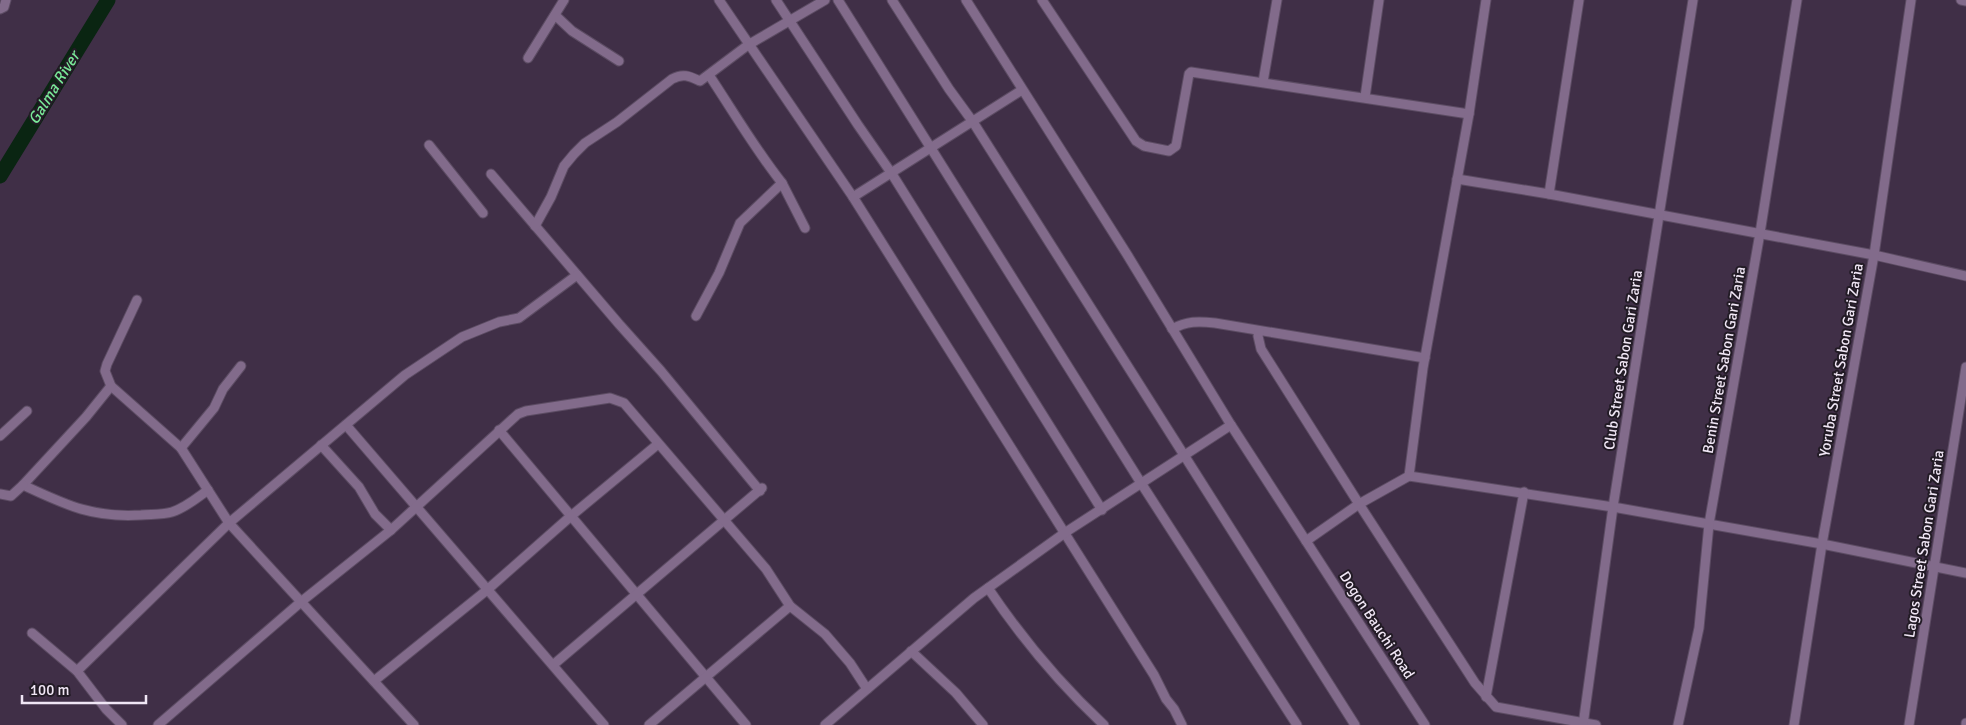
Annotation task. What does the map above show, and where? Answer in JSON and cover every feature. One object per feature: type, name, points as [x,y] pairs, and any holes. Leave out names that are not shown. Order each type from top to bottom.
[{"type":"street","points":[[0,8],[4,7],[6,0]]},
{"type":"street","points":[[528,58],[564,0]]},
{"type":"street","points":[[720,0],[748,45],[853,198],[1066,532],[1154,675],[1182,725]]},
{"type":"street","points":[[776,0],[892,174],[1102,510]]},
{"type":"street","points":[[535,226],[551,197],[564,166],[585,143],[617,122],[672,78],[680,74],[700,81],[748,45],[825,0]]},
{"type":"street","points":[[838,0],[1141,483],[1297,725]]},
{"type":"street","points":[[892,0],[949,89],[973,122],[1355,725]]},
{"type":"street","name":"Dogon Bauchi Road","points":[[966,0],[1231,424],[1425,725]]},
{"type":"street","points":[[1042,0],[1136,141],[1140,144],[1169,151],[1176,146],[1189,74],[1191,72],[1469,114]]},
{"type":"street","points":[[1263,82],[1277,0]]},
{"type":"street","points":[[1365,97],[1379,0]]},
{"type":"street","points":[[1409,476],[1425,358],[1469,114],[1486,0]]},
{"type":"street","points":[[1549,194],[1579,0]]},
{"type":"street","name":"Club Street Sabon Gari Zaria","points":[[1583,724],[1613,507],[1693,0]]},
{"type":"street","name":"Benin Street Sabon Gari Zaria","points":[[1678,725],[1699,628],[1709,524],[1760,234],[1797,0]]},
{"type":"street","name":"Yoruba Street Sabon Gari Zaria","points":[[1794,725],[1822,544],[1874,255],[1911,0]]},
{"type":"street","points":[[1961,0],[1966,1]]},
{"type":"street","points":[[555,15],[572,30],[618,61]]},
{"type":"street","points":[[709,75],[748,133],[760,155],[782,183],[805,228]]},
{"type":"street","points":[[853,198],[1022,90]]},
{"type":"street","points":[[428,145],[483,214]]},
{"type":"street","points":[[490,174],[661,371],[761,490],[553,665]]},
{"type":"street","points":[[1456,179],[1549,194],[1874,255],[1966,276]]},
{"type":"street","points":[[696,316],[719,272],[740,223],[782,183]]},
{"type":"street","points":[[77,671],[229,523],[405,375],[440,351],[481,329],[519,318],[577,275]]},
{"type":"street","points":[[137,300],[107,364],[106,371],[111,386],[181,448],[229,523],[414,725]]},
{"type":"street","points":[[1172,329],[1183,323],[1215,323],[1425,358]]},
{"type":"street","points":[[1259,331],[1258,336],[1261,349],[1359,504],[1486,697],[1496,707],[1596,725]]},
{"type":"street","points":[[181,448],[214,408],[222,389],[242,366]]},
{"type":"street","name":"Lagos Street Sabon Gari Zaria","points":[[1910,725],[1966,367]]},
{"type":"street","points":[[0,494],[11,496],[23,485],[86,417],[111,386]]},
{"type":"street","points":[[158,725],[302,602],[391,530],[499,430],[522,412],[610,398],[624,403],[766,570],[790,606],[825,634],[850,662],[867,689]]},
{"type":"street","points":[[0,436],[27,411]]},
{"type":"street","points":[[824,725],[988,588],[1066,532],[1231,424]]},
{"type":"street","points":[[346,426],[604,725]]},
{"type":"street","points":[[499,430],[707,676],[746,725]]},
{"type":"street","points":[[374,681],[487,590],[571,516],[658,444]]},
{"type":"street","points":[[321,445],[359,487],[375,514],[391,530]]},
{"type":"street","points":[[1306,541],[1359,504],[1409,476],[1613,507],[1822,544],[1966,573]]},
{"type":"street","points":[[23,485],[68,505],[93,513],[123,516],[172,512],[187,505],[208,490]]},
{"type":"street","points":[[1486,697],[1524,492]]},
{"type":"street","points":[[988,588],[999,605],[1039,654],[1084,706],[1104,725]]},
{"type":"street","points":[[649,725],[790,606]]},
{"type":"street","points":[[32,633],[77,671],[106,709],[122,725]]},
{"type":"street","points":[[911,652],[956,693],[983,725]]},
{"type":"street","points":[[834,717],[842,725]]},
{"type":"waterway","name":"Galma River","points":[[0,176],[108,0]]}]
